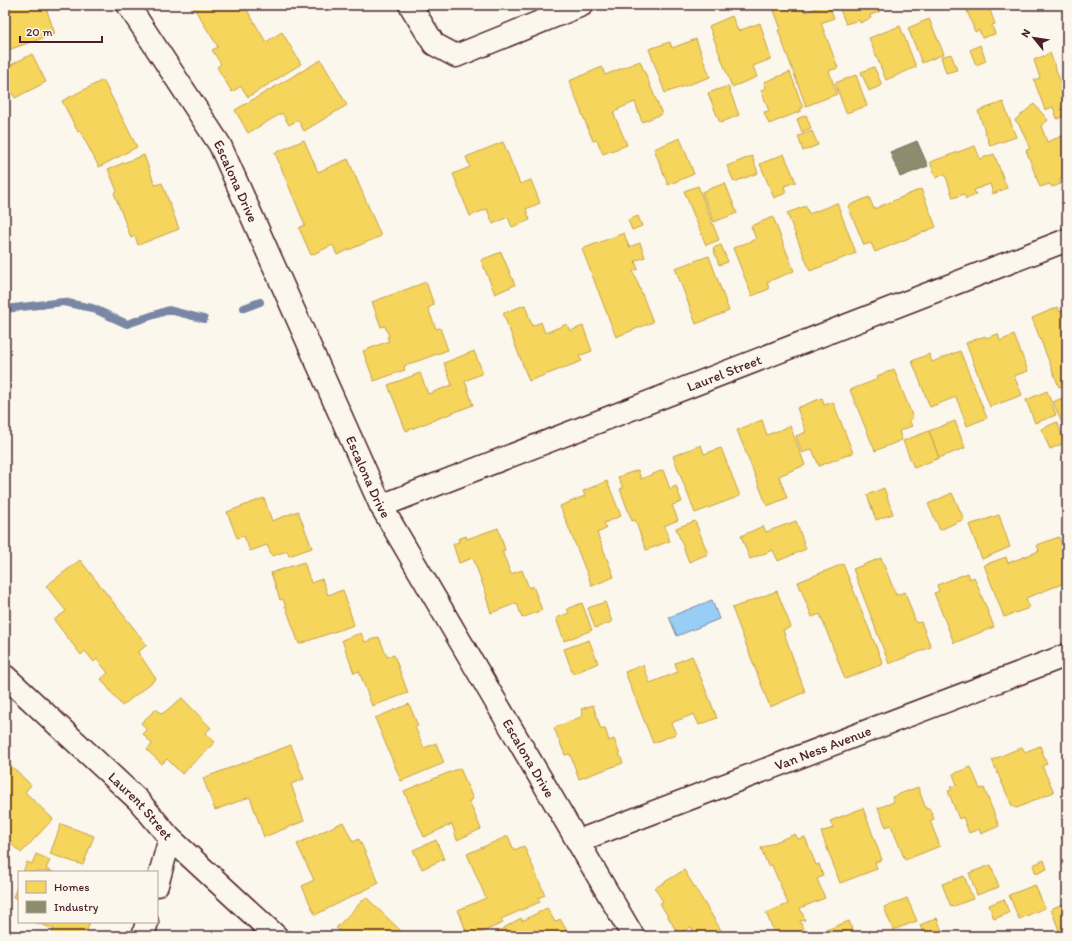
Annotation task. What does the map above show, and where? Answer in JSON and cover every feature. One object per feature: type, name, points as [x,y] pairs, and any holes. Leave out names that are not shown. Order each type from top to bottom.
[{"type":"street","name":"Escalona Drive","points":[[128,5],[220,145],[381,506],[633,936]]},
{"type":"street","points":[[410,5],[434,44],[456,56],[582,5]]},
{"type":"street","name":"Laurel Street","points":[[381,506],[1067,240]]},
{"type":"street","name":"Van Ness Avenue","points":[[578,841],[1067,655]]},
{"type":"street","name":"Laurent Street","points":[[5,676],[138,800],[170,838],[276,936]]},
{"type":"street","points":[[158,882],[170,838]]},
{"type":"street","points":[[143,936],[147,923]]},
{"type":"water","points":[[712,600],[719,619],[677,636],[669,617]]},
{"type":"building: Homes","points":[[5,5],[45,5],[55,34],[5,51]]},
{"type":"building: Homes","points":[[192,5],[244,5],[266,42],[282,32],[301,64],[248,97],[241,86],[232,92],[217,67],[221,64],[212,50],[218,47]]},
{"type":"building: Homes","points":[[772,5],[803,5],[806,12],[824,5],[829,5],[834,18],[821,23],[838,68],[829,71],[837,94],[806,106],[778,30],[781,29]]},
{"type":"building: Homes","points":[[838,5],[876,5],[879,12],[870,15],[871,18],[860,23],[859,20],[846,24]]},
{"type":"building: Homes","points":[[974,5],[988,5],[995,24],[992,25],[995,34],[982,38],[979,30],[975,32],[966,8]]},
{"type":"building: Homes","points":[[732,16],[738,31],[760,23],[771,59],[753,66],[757,77],[732,87],[709,26]]},
{"type":"building: Homes","points":[[929,19],[944,54],[922,63],[908,28]]},
{"type":"building: Homes","points":[[900,26],[916,67],[886,80],[869,38]]},
{"type":"building: Homes","points":[[696,39],[710,77],[665,93],[649,49],[670,42],[672,48]]},
{"type":"building: Homes","points":[[980,45],[986,61],[976,65],[970,50]]},
{"type":"building: Homes","points":[[1050,53],[1067,100],[1067,115],[1057,119],[1053,107],[1045,110],[1034,80],[1040,78],[1034,60]]},
{"type":"building: Homes","points":[[32,54],[46,82],[15,98],[5,80],[5,68]]},
{"type":"building: Homes","points":[[951,54],[957,70],[946,73],[941,57]]},
{"type":"building: Homes","points":[[321,60],[347,105],[304,131],[298,120],[289,125],[282,113],[248,133],[235,110]]},
{"type":"building: Homes","points":[[640,61],[662,114],[642,122],[635,102],[613,112],[627,145],[603,154],[597,140],[593,141],[569,81],[602,67],[605,75]]},
{"type":"building: Homes","points":[[874,67],[882,85],[869,91],[861,72]]},
{"type":"building: Homes","points":[[790,72],[803,108],[800,109],[801,111],[769,124],[764,112],[769,111],[761,90],[766,88],[764,82]]},
{"type":"building: Homes","points":[[856,75],[867,106],[846,113],[835,83]]},
{"type":"building: Homes","points":[[103,80],[137,147],[99,167],[80,131],[78,132],[62,101]]},
{"type":"building: Homes","points":[[728,86],[739,115],[720,123],[708,93]]},
{"type":"building: Homes","points":[[1003,102],[1016,137],[990,146],[978,111]]},
{"type":"building: Homes","points":[[1034,104],[1048,120],[1041,126],[1047,142],[1067,134],[1067,177],[1059,180],[1061,184],[1052,187],[1050,184],[1040,187],[1026,150],[1030,149],[1020,126],[1015,120]]},
{"type":"building: Homes","points":[[806,115],[811,128],[802,132],[797,119]]},
{"type":"building: Homes","points":[[812,131],[818,145],[803,151],[798,136]]},
{"type":"building: Homes","points":[[680,138],[694,174],[668,185],[654,149]]},
{"type":"building: Homes","points":[[304,140],[318,172],[348,159],[381,236],[337,255],[333,245],[311,255],[299,228],[305,225],[275,153]]},
{"type":"building: Homes","points":[[503,142],[520,184],[531,180],[540,203],[526,209],[530,220],[512,227],[508,217],[493,224],[487,209],[470,216],[453,174],[470,167],[466,157]]},
{"type":"building: Homes","points":[[975,146],[980,159],[994,154],[1007,188],[993,194],[990,184],[974,190],[976,195],[966,199],[964,194],[953,198],[945,174],[936,178],[930,162]]},
{"type":"building: Homes","points":[[784,154],[796,182],[784,186],[786,193],[774,198],[760,164]]},
{"type":"building: Homes","points":[[144,155],[155,185],[162,183],[179,229],[138,245],[135,236],[131,238],[114,193],[117,191],[108,169]]},
{"type":"building: Homes","points":[[752,156],[758,173],[734,182],[727,166]]},
{"type":"building: Homes","points":[[725,183],[737,213],[714,222],[702,192]]},
{"type":"building: Homes","points":[[698,186],[719,240],[706,245],[684,191]]},
{"type":"building: Homes","points":[[921,189],[936,227],[875,252],[871,243],[864,245],[848,206],[869,197],[874,209]]},
{"type":"building: Homes","points":[[837,203],[856,253],[810,271],[787,213],[806,206],[809,214]]},
{"type":"building: Homes","points":[[638,216],[642,226],[632,230],[628,220]]},
{"type":"building: Homes","points":[[773,217],[794,271],[767,282],[769,289],[752,296],[733,248],[756,239],[751,226]]},
{"type":"building: Homes","points":[[624,233],[629,247],[640,243],[645,257],[635,261],[638,269],[633,271],[653,322],[616,337],[582,249]]},
{"type":"building: Homes","points":[[721,245],[728,262],[719,265],[713,248]]},
{"type":"building: Homes","points":[[501,252],[515,285],[495,294],[481,260]]},
{"type":"building: Homes","points":[[709,256],[729,311],[696,324],[675,268]]},
{"type":"building: Homes","points":[[426,282],[434,305],[428,308],[436,329],[440,328],[448,350],[404,366],[405,370],[374,381],[363,351],[389,341],[387,337],[389,336],[385,326],[381,327],[372,302]]},
{"type":"building: Homes","points":[[525,305],[532,326],[541,322],[545,333],[567,324],[570,331],[583,326],[592,351],[579,356],[582,361],[529,381],[503,313]]},
{"type":"building: Homes","points":[[1058,307],[1060,312],[1067,309],[1067,384],[1059,387],[1032,318]]},
{"type":"building: Homes","points":[[998,334],[1000,341],[1014,335],[1028,371],[1014,376],[1022,395],[990,407],[966,343],[985,336],[986,338]]},
{"type":"building: Homes","points":[[474,351],[483,373],[465,381],[473,405],[406,431],[388,385],[420,373],[428,394],[452,385],[444,363]]},
{"type":"building: Homes","points":[[960,351],[987,418],[967,426],[956,397],[930,407],[912,361],[929,354],[932,362]]},
{"type":"building: Homes","points":[[894,369],[913,418],[909,420],[912,426],[899,431],[902,440],[875,451],[850,390],[878,379],[877,376]]},
{"type":"building: Homes","points":[[1047,391],[1056,415],[1035,423],[1026,400]]},
{"type":"building: Homes","points":[[1067,396],[1067,427],[1064,428],[1053,402]]},
{"type":"building: Homes","points":[[822,398],[824,405],[833,402],[853,453],[819,466],[812,449],[802,453],[796,436],[806,432],[797,408]]},
{"type":"building: Homes","points":[[762,420],[767,435],[790,426],[805,465],[779,476],[787,498],[767,506],[737,430]]},
{"type":"building: Homes","points":[[955,421],[965,448],[939,458],[929,431]]},
{"type":"building: Homes","points":[[1057,422],[1065,443],[1050,449],[1041,429]]},
{"type":"building: Homes","points":[[929,431],[939,458],[914,468],[903,441]]},
{"type":"building: Homes","points":[[701,445],[704,454],[721,448],[740,496],[695,513],[673,456]]},
{"type":"building: Homes","points":[[638,470],[641,479],[663,470],[670,489],[676,486],[682,502],[672,505],[678,520],[664,526],[670,541],[646,550],[635,520],[632,521],[620,489],[623,488],[618,477]]},
{"type":"building: Homes","points":[[607,481],[621,516],[604,523],[606,529],[597,533],[614,577],[592,586],[560,506],[585,496],[583,491]]},
{"type":"building: Homes","points":[[884,488],[893,514],[876,520],[867,495]]},
{"type":"building: Homes","points":[[952,493],[964,519],[940,530],[928,504]]},
{"type":"building: Homes","points":[[264,498],[272,521],[298,511],[312,548],[289,556],[287,551],[272,556],[267,545],[250,551],[244,536],[237,538],[227,512]]},
{"type":"building: Homes","points":[[999,515],[1010,547],[982,559],[969,525]]},
{"type":"building: Homes","points":[[695,521],[708,554],[689,562],[676,528]]},
{"type":"building: Homes","points":[[796,521],[806,549],[778,561],[773,550],[750,559],[741,536],[763,526],[766,532]]},
{"type":"building: Homes","points":[[498,528],[505,550],[502,551],[511,574],[522,570],[529,588],[533,586],[542,610],[522,618],[517,603],[491,613],[486,597],[487,596],[473,558],[459,563],[453,544],[459,542],[458,539],[466,536],[467,539]]},
{"type":"building: Homes","points":[[1059,537],[1067,559],[1067,582],[1026,598],[1029,608],[1004,617],[984,565],[1006,557],[1008,563],[1039,551],[1037,545]]},
{"type":"building: Homes","points":[[881,558],[896,595],[905,592],[916,623],[921,622],[931,647],[889,664],[853,569]]},
{"type":"building: Homes","points":[[80,560],[147,645],[138,652],[156,679],[122,706],[101,679],[108,673],[97,659],[94,662],[85,651],[81,655],[54,620],[66,611],[46,586]]},
{"type":"building: Homes","points":[[304,562],[311,583],[322,579],[328,595],[343,590],[354,625],[299,644],[283,599],[280,600],[271,573]]},
{"type":"building: Homes","points":[[843,564],[883,664],[845,679],[820,614],[812,617],[798,582]]},
{"type":"building: Homes","points":[[968,573],[970,579],[974,577],[994,627],[954,643],[934,593],[939,591],[937,585]]},
{"type":"building: Homes","points":[[777,591],[791,627],[783,630],[805,692],[770,707],[732,608]]},
{"type":"building: Homes","points":[[605,602],[612,622],[595,628],[588,608]]},
{"type":"building: Homes","points":[[582,603],[592,630],[564,641],[556,618],[569,613],[567,609]]},
{"type":"building: Homes","points":[[361,633],[365,642],[379,637],[387,657],[394,655],[408,693],[372,706],[359,671],[354,673],[342,640]]},
{"type":"building: Homes","points":[[589,640],[598,663],[573,674],[564,649]]},
{"type":"building: Homes","points":[[692,656],[717,718],[699,725],[694,714],[671,723],[676,734],[653,743],[625,672],[643,665],[650,683],[678,672],[675,663]]},
{"type":"building: Homes","points":[[182,698],[211,728],[205,733],[215,742],[182,774],[167,759],[162,764],[147,750],[152,744],[143,734],[147,730],[141,723],[156,709],[162,714]]},
{"type":"building: Homes","points":[[409,704],[418,726],[415,727],[424,748],[436,743],[444,763],[401,781],[375,718]]},
{"type":"building: Homes","points":[[593,705],[601,730],[605,728],[609,741],[614,739],[623,763],[579,779],[570,754],[565,755],[554,728],[583,716],[581,709]]},
{"type":"building: Homes","points":[[291,745],[304,779],[291,784],[304,821],[264,837],[250,797],[215,810],[203,778]]},
{"type":"building: Homes","points":[[1040,746],[1047,764],[1042,766],[1054,792],[1017,808],[1012,806],[992,760],[1022,747],[1025,752]]},
{"type":"building: Homes","points":[[5,760],[31,785],[25,792],[53,819],[21,853],[7,840],[5,841]]},
{"type":"building: Homes","points":[[971,767],[980,789],[984,788],[999,826],[981,834],[979,829],[969,833],[963,817],[959,819],[948,791],[952,790],[950,787],[957,785],[953,774]]},
{"type":"building: Homes","points":[[460,768],[473,799],[469,801],[481,829],[457,840],[452,824],[424,837],[404,791]]},
{"type":"building: Homes","points":[[918,787],[926,809],[929,808],[934,819],[930,821],[940,846],[905,860],[891,825],[886,827],[878,808],[894,802],[892,797]]},
{"type":"building: Homes","points":[[863,808],[882,860],[875,862],[877,869],[840,883],[821,832],[833,828],[830,821]]},
{"type":"building: Homes","points":[[343,822],[353,842],[359,839],[379,883],[315,915],[302,886],[314,880],[297,844]]},
{"type":"building: Homes","points":[[61,824],[94,836],[83,865],[50,854]]},
{"type":"building: Homes","points":[[795,834],[798,839],[805,837],[816,865],[819,864],[823,876],[817,879],[825,898],[800,908],[805,920],[800,921],[806,936],[776,936],[766,913],[788,904],[772,865],[768,866],[761,848]]},
{"type":"building: Homes","points":[[1067,834],[1067,851],[1061,836]]},
{"type":"building: Homes","points":[[508,836],[514,850],[524,846],[545,895],[538,898],[540,902],[501,919],[503,923],[473,936],[468,936],[458,910],[486,898],[467,854]]},
{"type":"building: Homes","points":[[436,840],[444,859],[422,869],[413,850]]},
{"type":"building: Homes","points":[[36,854],[50,860],[46,869],[51,871],[23,871],[27,862],[32,864]]},
{"type":"building: Homes","points":[[1044,860],[1047,869],[1036,874],[1033,865]]},
{"type":"building: Homes","points":[[991,865],[999,887],[977,895],[969,873]]},
{"type":"building: Homes","points":[[684,870],[721,930],[715,933],[717,936],[696,936],[691,927],[678,934],[660,903],[663,902],[655,888]]},
{"type":"building: Homes","points":[[964,876],[973,899],[951,907],[942,884]]},
{"type":"building: Homes","points":[[18,884],[18,899],[13,897]]},
{"type":"building: Homes","points":[[1035,885],[1045,908],[1019,919],[1009,895]]},
{"type":"building: Homes","points":[[366,897],[406,936],[345,936],[336,928]]},
{"type":"building: Homes","points":[[907,898],[917,921],[893,930],[884,907]]},
{"type":"building: Homes","points":[[1004,899],[1009,913],[994,919],[989,905]]},
{"type":"building: Homes","points":[[1067,902],[1067,936],[1061,936],[1051,909]]},
{"type":"building: Homes","points":[[547,908],[555,922],[560,919],[570,936],[497,936],[495,933],[521,918],[522,921]]},
{"type":"building: Homes","points":[[937,918],[944,936],[924,936],[920,925]]},
{"type":"building: Homes","points":[[849,921],[855,936],[828,936],[826,930]]},
{"type":"building: Homes","points":[[37,923],[90,923],[85,936],[51,936],[54,929]]},
{"type":"building: Industry","points":[[917,141],[928,166],[900,177],[890,152]]},
{"type":"waterway","points":[[5,309],[63,302],[92,308],[127,324],[169,310],[204,319]]},
{"type":"waterway","points":[[244,308],[260,302]]}]
